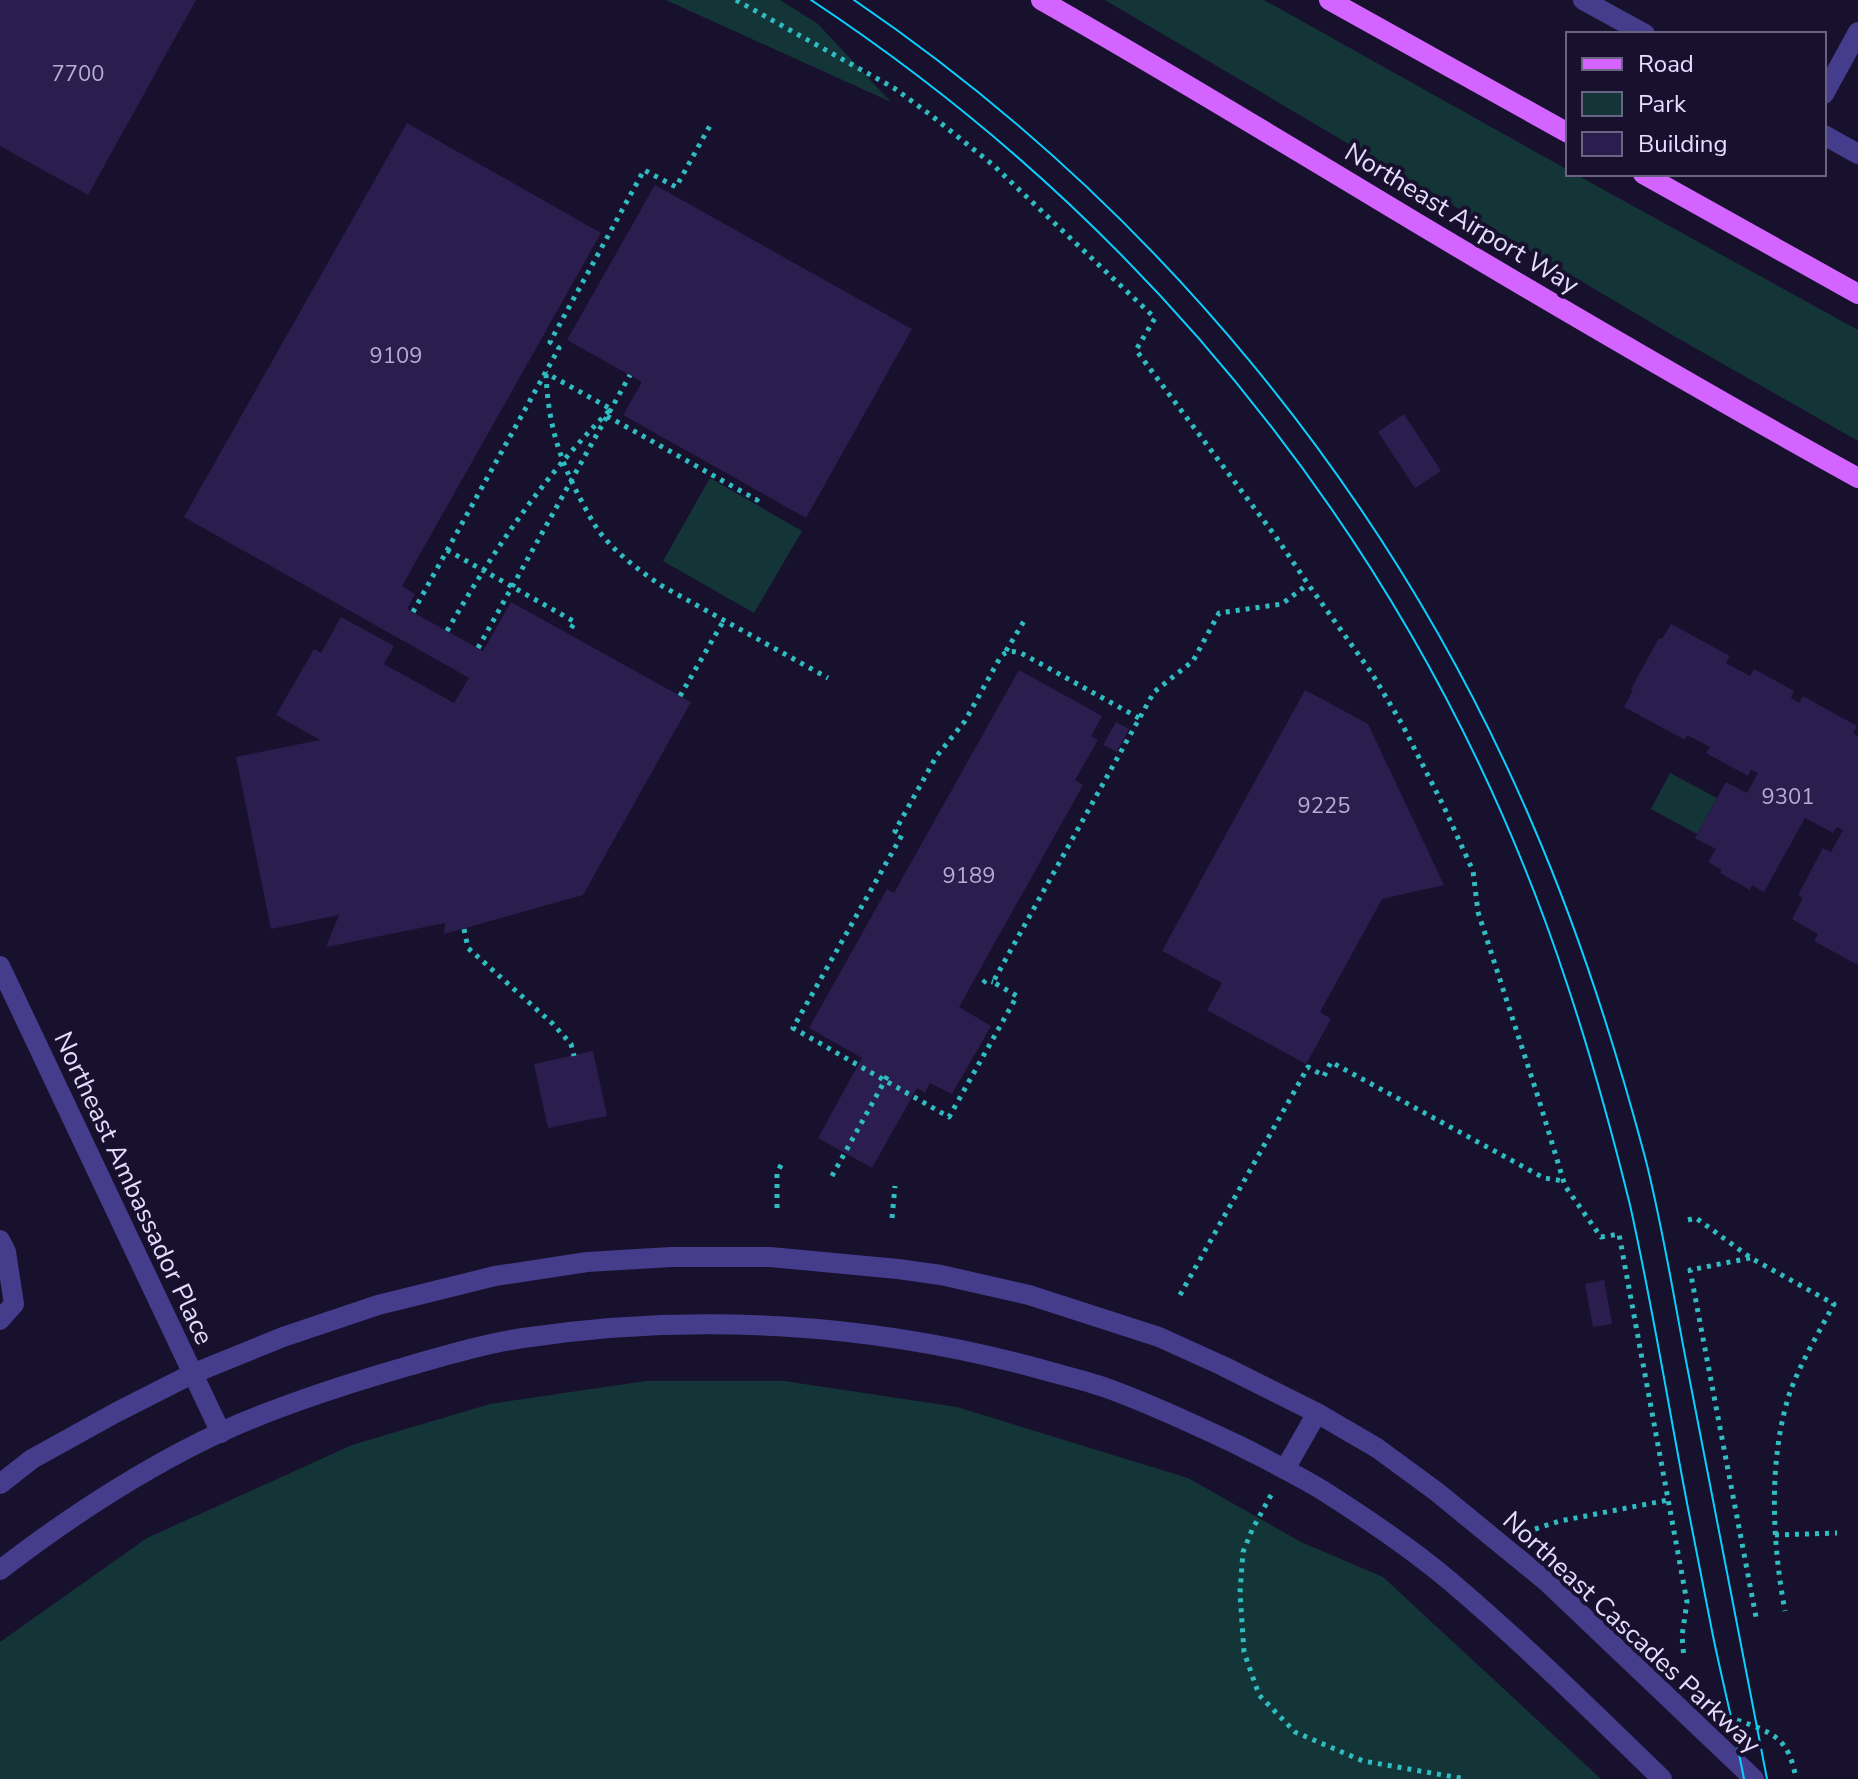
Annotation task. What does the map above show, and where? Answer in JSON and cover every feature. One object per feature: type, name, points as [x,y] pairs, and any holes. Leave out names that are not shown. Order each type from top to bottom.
[{"type":"main road","name":"Northeast Airport Way","points":[[1041,0],[1459,248],[1858,478]]},
{"type":"main road","points":[[1329,0],[1566,132]]},
{"type":"main road","points":[[1647,176],[1858,294]]},
{"type":"street","points":[[1583,0],[1641,32]]},
{"type":"street","points":[[1826,90],[1858,32]]},
{"type":"street","points":[[1826,136],[1858,154]]},
{"type":"street","name":"Northeast Ambassador Place","points":[[0,966],[221,1433]]},
{"type":"street","points":[[0,1240],[6,1252],[14,1304],[0,1320]]},
{"type":"street","name":"Northeast Cascades Parkway","points":[[0,1484],[32,1459],[192,1374],[283,1337],[378,1305],[495,1276],[587,1262],[671,1257],[770,1257],[941,1275],[1029,1295],[1159,1337],[1317,1413],[1377,1448],[1547,1582],[1754,1779]]},
{"type":"street","points":[[0,1570],[121,1485],[221,1433],[344,1385],[439,1357],[519,1339],[603,1329],[716,1324],[818,1329],[901,1339],[1004,1359],[1110,1389],[1203,1428],[1320,1489],[1448,1580],[1577,1696],[1662,1779]]},
{"type":"street","points":[[1285,1469],[1317,1413]]},
{"type":"path","points":[[736,0],[894,88],[932,116],[993,165],[1155,318],[1136,350],[1276,537],[1371,672],[1402,724],[1473,871],[1478,912],[1565,1186],[1601,1237],[1619,1234],[1687,1602],[1682,1636],[1684,1659]]},
{"type":"path","points":[[413,612],[559,348],[550,342],[644,170],[676,187],[712,122]]},
{"type":"path","points":[[545,373],[611,409]]},
{"type":"path","points":[[545,373],[550,418],[562,462],[594,525],[609,543],[637,569],[662,586],[828,678]]},
{"type":"path","points":[[478,648],[630,375]]},
{"type":"path","points":[[447,631],[513,525],[562,462],[611,409]]},
{"type":"path","points":[[607,416],[757,500],[761,493]]},
{"type":"path","points":[[447,550],[575,622],[568,633]]},
{"type":"path","points":[[993,982],[1154,692],[1193,661],[1219,613],[1282,604],[1308,584]]},
{"type":"path","points":[[680,696],[724,620]]},
{"type":"path","points":[[983,983],[986,980],[993,982],[1017,996],[949,1117],[793,1028],[902,835],[895,831],[908,806],[936,757],[965,721],[1024,621]]},
{"type":"path","points":[[1006,652],[1021,653],[1139,718]]},
{"type":"path","points":[[464,929],[468,948],[553,1024],[571,1044],[574,1056]]},
{"type":"path","points":[[1180,1295],[1308,1067],[1324,1076],[1331,1062],[1544,1178],[1564,1181]]},
{"type":"path","points":[[832,1176],[889,1073]]},
{"type":"path","points":[[777,1208],[777,1173],[783,1161]]},
{"type":"path","points":[[892,1218],[895,1186]]},
{"type":"path","points":[[1688,1220],[1696,1218],[1751,1258],[1834,1304],[1791,1392],[1780,1439],[1774,1506],[1785,1611]]},
{"type":"path","points":[[1751,1258],[1690,1270],[1756,1617]]},
{"type":"path","points":[[1285,1469],[1243,1552],[1240,1593],[1244,1652],[1259,1695],[1295,1732],[1363,1761],[1466,1779]]},
{"type":"path","points":[[1535,1529],[1560,1521],[1668,1500]]},
{"type":"path","points":[[1775,1535],[1837,1533]]},
{"type":"green space","points":[[666,0],[780,0],[818,24],[891,102]]},
{"type":"green space","points":[[1105,0],[1264,0],[1566,169],[1566,176],[1579,176],[1858,330],[1858,441]]},
{"type":"green space","points":[[710,478],[802,531],[754,613],[663,561]]},
{"type":"green space","points":[[1670,773],[1717,798],[1697,834],[1651,809]]},
{"type":"green space","points":[[646,1381],[784,1381],[957,1407],[1188,1478],[1301,1542],[1383,1577],[1601,1779],[0,1779],[0,1642],[147,1538],[352,1445],[490,1404]]},
{"type":"building","points":[[0,0],[196,0],[88,195],[0,146]]},
{"type":"building","points":[[407,123],[601,233],[402,586],[415,594],[407,609],[483,651],[511,602],[691,702],[583,895],[444,934],[445,923],[326,947],[339,915],[271,929],[236,757],[320,740],[276,715],[314,649],[321,653],[341,617],[394,646],[384,664],[454,703],[469,678],[184,517]]},
{"type":"building","points":[[655,185],[912,329],[806,518],[623,415],[642,382],[567,340]]},
{"type":"building","points":[[1404,414],[1441,471],[1415,488],[1378,432]]},
{"type":"building","points":[[1671,624],[1730,656],[1726,663],[1750,676],[1754,669],[1794,691],[1791,698],[1799,703],[1803,696],[1857,726],[1853,733],[1858,736],[1858,965],[1814,941],[1818,934],[1792,919],[1803,898],[1798,895],[1823,848],[1831,852],[1843,830],[1837,827],[1833,833],[1805,818],[1764,892],[1752,885],[1750,890],[1720,873],[1722,870],[1708,862],[1716,849],[1695,838],[1717,798],[1726,782],[1747,793],[1758,773],[1751,770],[1748,776],[1706,753],[1710,747],[1687,735],[1685,740],[1624,707],[1659,638],[1662,639]]},
{"type":"building","points":[[1019,670],[1102,716],[1091,736],[1098,740],[1075,780],[1083,785],[959,1007],[991,1026],[952,1094],[930,1083],[925,1093],[917,1088],[872,1168],[818,1138],[862,1058],[809,1028],[887,889],[894,893]]},
{"type":"building","points":[[1305,690],[1368,724],[1444,885],[1382,899],[1320,1012],[1331,1019],[1306,1064],[1207,1010],[1222,983],[1162,951]]},
{"type":"building","points":[[1116,722],[1129,729],[1117,752],[1103,745]]},
{"type":"building","points":[[593,1051],[607,1116],[548,1128],[534,1064]]},
{"type":"building","points":[[1604,1280],[1612,1324],[1593,1327],[1585,1284]]},
{"type":"tram line","points":[[811,0],[940,93],[1060,196],[1171,308],[1272,428],[1363,556],[1443,692],[1511,835],[1567,984],[1608,1122],[1638,1242],[1744,1779]]},
{"type":"tram line","points":[[854,0],[963,80],[1066,168],[1162,262],[1252,363],[1334,470],[1408,583],[1474,701],[1532,823],[1565,904],[1608,1030],[1645,1157],[1767,1779]]}]
